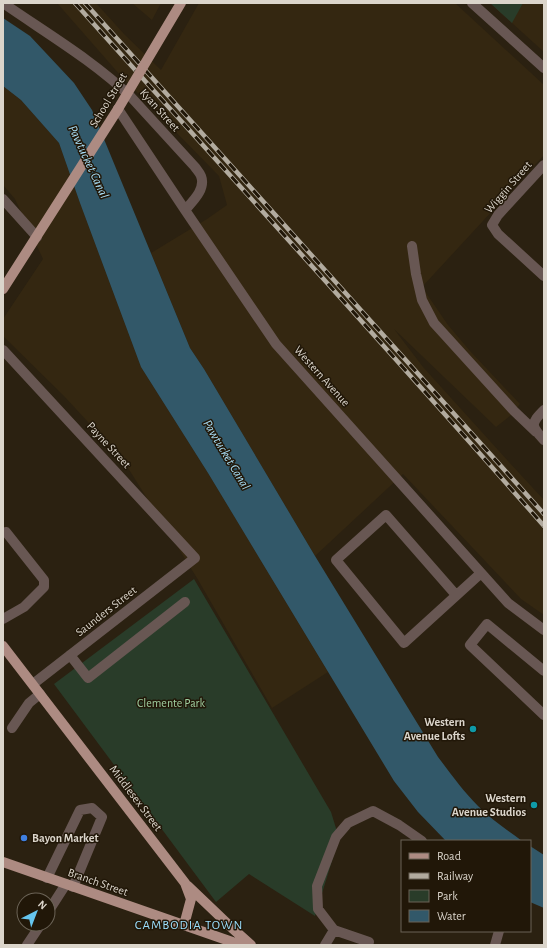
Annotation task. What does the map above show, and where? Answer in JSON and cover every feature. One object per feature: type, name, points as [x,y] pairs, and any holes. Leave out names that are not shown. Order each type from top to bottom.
[{"type":"main road","name":"School Street","points":[[4,284],[66,192],[118,109],[181,3]]},
{"type":"main road","name":"Middlesex Street","points":[[3,646],[185,883],[191,899],[184,925]]},
{"type":"main road","name":"Branch Street","points":[[3,862],[184,925]]},
{"type":"main road","points":[[185,883],[250,945]]},
{"type":"main road","points":[[184,925],[241,945]]},
{"type":"street","name":"Kyan Street","points":[[3,3],[98,68],[121,87],[195,168],[201,175],[202,182],[194,201],[184,210]]},
{"type":"street","points":[[472,3],[544,68]]},
{"type":"street","name":"Western Avenue","points":[[118,109],[184,210],[276,344],[508,603],[544,630]]},
{"type":"street","name":"Wiggin Street","points":[[544,165],[498,215],[492,225],[498,234],[544,276]]},
{"type":"street","points":[[3,199],[37,237]]},
{"type":"street","points":[[412,246],[422,300],[434,323],[514,411],[544,440]]},
{"type":"street","name":"Payne Street","points":[[3,350],[195,558]]},
{"type":"street","points":[[536,432],[534,428],[535,420],[544,410]]},
{"type":"street","points":[[456,595],[386,515],[336,560],[404,642],[481,573]]},
{"type":"street","points":[[3,619],[24,607],[44,587],[44,580],[6,532]]},
{"type":"street","name":"Saunders Street","points":[[33,684],[195,558]]},
{"type":"street","points":[[70,655],[88,678],[184,602]]},
{"type":"street","points":[[544,671],[487,624],[470,645],[544,715]]},
{"type":"street","points":[[12,728],[29,703],[40,694]]},
{"type":"street","points":[[47,878],[80,810],[92,808],[102,817],[69,886],[56,902]]},
{"type":"street","points":[[368,945],[369,942],[334,930],[318,909],[317,886],[336,837],[348,823],[373,811],[399,825],[421,840]]},
{"type":"street","points":[[325,945],[334,930]]},
{"type":"street","points":[[28,945],[36,932]]},
{"type":"street","points":[[495,945],[499,932]]},
{"type":"shaded area","points":[[57,3],[96,3],[124,34],[161,70],[199,3],[455,3],[544,85],[544,155],[422,287],[448,325],[470,351],[520,404],[510,416],[496,427],[394,329],[423,367],[544,500],[544,615],[521,599],[403,474],[315,556],[190,348],[151,253],[227,205],[219,176],[120,75]]},
{"type":"shaded area","points":[[132,3],[161,3],[152,20]]},
{"type":"shaded area","points":[[490,3],[544,3],[544,52],[512,23]]},
{"type":"shaded area","points":[[3,86],[21,100],[59,143],[141,367],[208,473],[328,672],[272,708],[197,578],[123,460],[64,396],[3,336],[3,319],[43,259],[15,199],[3,185]]},
{"type":"green space","points":[[490,3],[523,3],[512,23]]},
{"type":"green space","name":"Clemente Park","points":[[194,579],[331,812],[339,838],[315,916],[249,874],[216,902],[54,684]]},
{"type":"water","name":"Pawtucket Canal","points":[[3,18],[30,36],[74,83],[92,110],[190,348],[438,757],[478,806],[521,840],[445,840],[418,812],[394,781],[208,473],[141,367],[59,143],[21,100],[3,86]]},
{"type":"water","points":[[531,847],[544,855],[544,908],[531,902]]},
{"type":"railway","points":[[75,3],[369,329],[544,526]]},
{"type":"railway","points":[[85,3],[544,514]]},
{"type":"place","name":"Western Avenue Lofts","points":[[473,729]]},
{"type":"place","name":"Western Avenue Studios","points":[[534,805]]},
{"type":"place","name":"Bayon Market","points":[[24,838]]},
{"type":"district","name":"CAMBODIA TOWN","points":[[189,925]]}]
